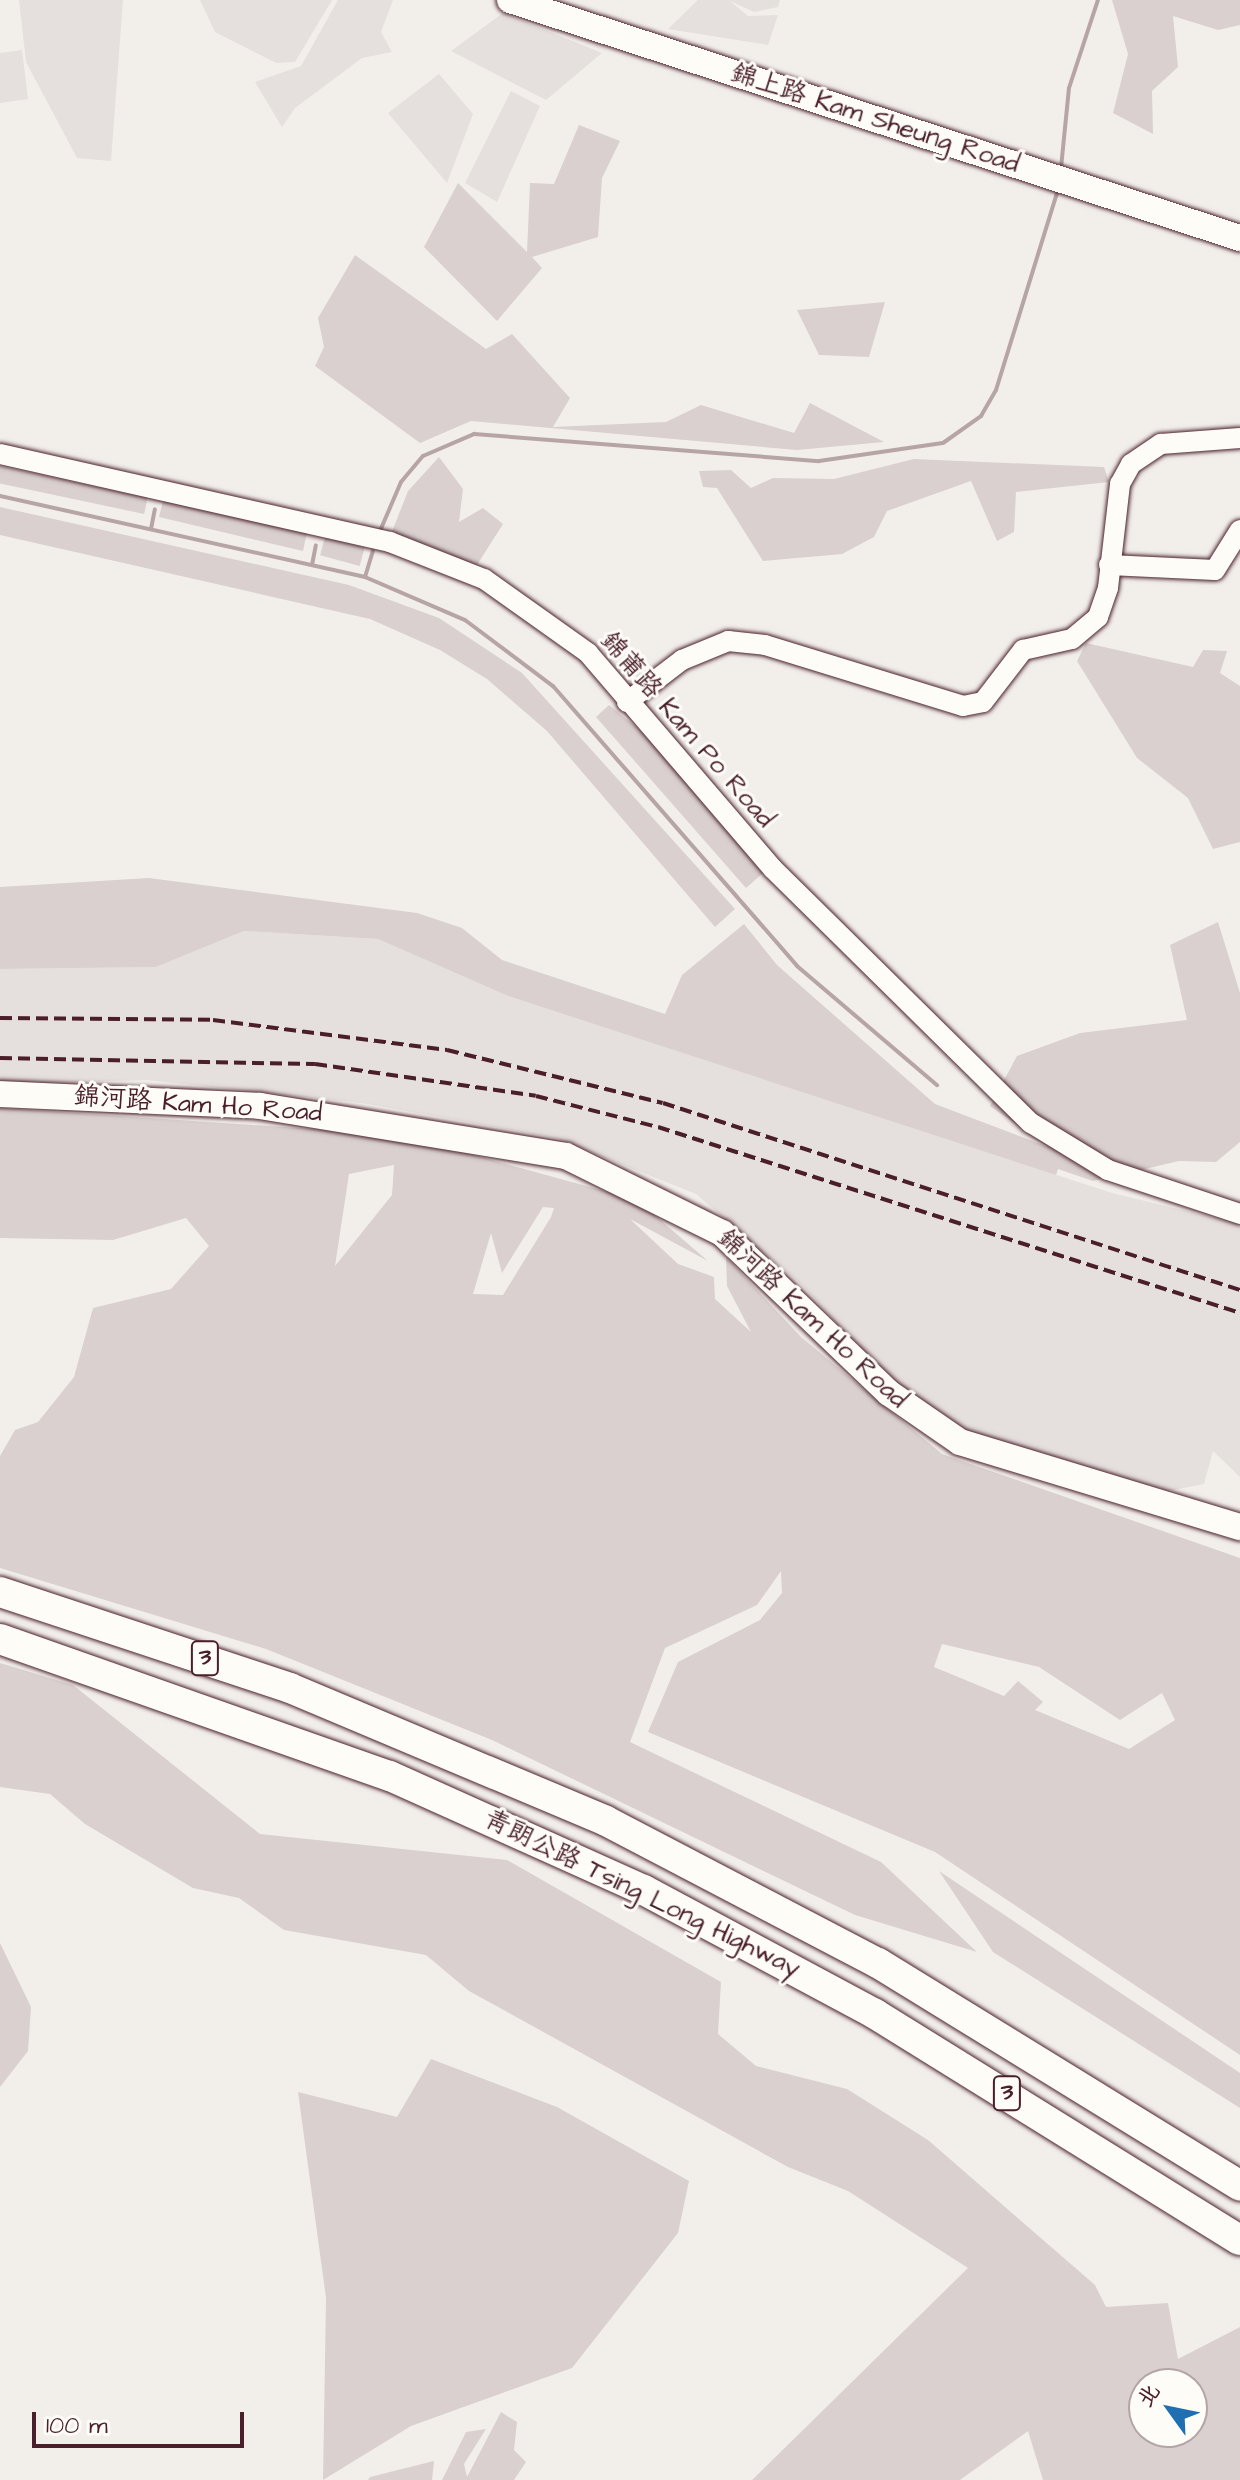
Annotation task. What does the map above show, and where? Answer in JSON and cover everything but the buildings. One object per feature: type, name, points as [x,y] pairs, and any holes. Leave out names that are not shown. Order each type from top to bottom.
[{"type":"highway","name":"青朗公路 Tsing Long Highway","points":[[0,1592],[290,1688],[606,1821],[878,1963],[1240,2186]]},
{"type":"highway","name":"青朗公路 Tsing Long Highway","points":[[0,1639],[256,1724],[604,1871],[875,2014],[1240,2240]]},
{"type":"main road","name":"錦上路 Kam Sheung Road","points":[[510,0],[1240,238]]},
{"type":"main road","name":"錦河路 Kam Ho Road","points":[[0,1094],[260,1106],[566,1156],[722,1233],[889,1393],[960,1442],[1240,1527]]},
{"type":"street","points":[[627,702],[682,660],[728,641],[973,706],[991,696],[1023,650],[1090,627],[1104,602],[1120,484],[1131,464],[1161,444],[1240,438]]},
{"type":"street","name":"錦莆路 Kam Po Road","points":[[0,454],[444,559],[564,631],[773,869],[1031,1123],[1108,1170],[1240,1214]]},
{"type":"street","points":[[1109,565],[1215,570],[1240,530]]},
{"type":"shaded area","points":[[19,0],[123,0],[111,161],[77,158],[26,62]]},
{"type":"shaded area","points":[[200,0],[332,0],[295,62],[276,63],[215,32]]},
{"type":"shaded area","points":[[338,0],[393,0],[381,32],[392,52],[362,58],[295,108],[282,127],[255,82],[301,66]]},
{"type":"shaded area","points":[[698,0],[780,0],[778,7],[754,12],[730,1],[748,16],[778,15],[768,45],[668,29]]},
{"type":"shaded area","points":[[1112,0],[1240,0],[1240,25],[1218,30],[1173,16],[1178,67],[1152,91],[1153,134],[1113,113],[1128,54]]},
{"type":"shaded area","points":[[503,13],[602,53],[546,100],[451,51]]},
{"type":"shaded area","points":[[22,50],[28,99],[0,103],[0,53]]},
{"type":"shaded area","points":[[439,74],[473,114],[447,183],[388,113]]},
{"type":"shaded area","points":[[511,91],[540,106],[497,202],[465,183]]},
{"type":"shaded area","points":[[579,125],[620,141],[602,178],[598,237],[532,257],[542,268],[497,321],[424,247],[458,183],[527,252],[530,183],[554,184]]},
{"type":"shaded area","points":[[355,255],[486,349],[512,334],[570,398],[553,427],[666,422],[701,405],[794,433],[810,403],[884,442],[797,450],[471,421],[420,443],[315,366],[324,347],[318,318]]},
{"type":"shaded area","points":[[885,302],[869,357],[819,355],[797,310]]},
{"type":"shaded area","points":[[439,457],[463,489],[459,522],[483,508],[503,524],[475,568],[391,534],[408,491]]},
{"type":"shaded area","points":[[914,459],[1104,467],[1109,482],[1016,492],[1014,532],[997,541],[971,481],[887,511],[874,537],[842,554],[763,561],[717,488],[703,487],[699,471],[731,470],[751,488],[773,478],[834,479]]},
{"type":"shaded area","points":[[0,466],[148,497],[144,514],[0,483]]},
{"type":"shaded area","points":[[163,501],[307,532],[303,551],[159,517]]},
{"type":"shaded area","points":[[0,507],[349,585],[439,618],[522,673],[735,909],[715,927],[547,731],[487,679],[440,650],[370,619],[0,535]]},
{"type":"shaded area","points":[[325,537],[365,548],[360,566],[320,555]]},
{"type":"shaded area","points":[[1086,643],[1193,667],[1203,650],[1227,651],[1220,673],[1240,686],[1240,842],[1213,849],[1188,798],[1137,758],[1077,661]]},
{"type":"shaded area","points":[[609,705],[642,732],[763,873],[746,888],[596,717]]},
{"type":"shaded area","points":[[149,878],[417,913],[462,928],[502,960],[665,1014],[682,975],[744,924],[777,965],[935,1104],[1048,1147],[990,1106],[1017,1056],[1080,1033],[1187,1020],[1170,945],[1218,922],[1240,993],[1240,1142],[1216,1162],[1179,1161],[1093,1181],[1058,1169],[1056,1175],[508,996],[378,939],[244,931],[156,967],[0,969],[0,887]]},
{"type":"shaded area","points":[[244,931],[378,939],[508,996],[1112,1193],[1240,1224],[1240,1477],[1213,1451],[1204,1484],[1168,1491],[969,1432],[888,1380],[803,1286],[696,1194],[556,1138],[362,1103],[147,1080],[0,1084],[0,969],[156,967]]},
{"type":"shaded area","points":[[0,1108],[401,1135],[637,1200],[708,1261],[630,1219],[678,1264],[714,1277],[715,1299],[751,1332],[727,1286],[726,1257],[801,1337],[942,1454],[1240,1558],[1240,2055],[935,1852],[648,1732],[678,1662],[760,1620],[782,1593],[781,1571],[757,1605],[665,1648],[630,1742],[881,1862],[977,1952],[855,1915],[492,1740],[266,1649],[0,1568],[0,1456],[15,1430],[38,1422],[74,1377],[93,1308],[171,1289],[209,1246],[186,1218],[113,1240],[0,1238]],"holes":[[[394,1165],[392,1195],[335,1266],[349,1174]],[[543,1207],[554,1208],[503,1295],[473,1294],[491,1233],[502,1273]],[[942,1644],[1039,1667],[1120,1720],[1162,1693],[1175,1720],[1129,1749],[1035,1710],[1043,1702],[1018,1681],[1004,1696],[934,1667]]]},
{"type":"shaded area","points":[[0,1663],[73,1685],[260,1834],[507,1860],[721,1982],[718,2034],[756,2066],[847,2089],[928,2140],[1095,2285],[1106,2307],[1168,2303],[1178,2359],[1240,2327],[1240,2480],[1043,2480],[1028,2431],[960,2480],[752,2480],[968,2268],[848,2191],[788,2167],[469,1991],[426,1955],[284,1930],[239,1898],[193,1888],[85,1824],[50,1794],[0,1787]]},
{"type":"shaded area","points":[[939,1871],[1240,2073],[1240,2108],[993,1952]]},
{"type":"shaded area","points":[[0,1943],[31,2007],[28,2051],[0,2087]]},
{"type":"shaded area","points":[[431,2059],[557,2107],[689,2181],[678,2233],[572,2368],[411,2426],[323,2480],[326,2298],[298,2092],[397,2117]]},
{"type":"shaded area","points":[[501,2412],[517,2422],[514,2450],[526,2462],[514,2480],[442,2480],[466,2432],[486,2429],[464,2464],[467,2477]]},
{"type":"shaded area","points":[[434,2461],[432,2480],[368,2480],[370,2477]]},
{"type":"waterway","points":[[1061,168],[1069,88],[1098,0]]},
{"type":"waterway","points":[[380,531],[401,482],[423,456],[474,434],[819,461],[943,443],[981,416],[996,390],[1058,190]]},
{"type":"waterway","points":[[0,496],[365,577],[465,620],[553,686],[797,966],[937,1085]]},
{"type":"waterway","points":[[151,529],[155,509]]},
{"type":"waterway","points":[[312,565],[316,545]]},
{"type":"waterway","points":[[365,577],[373,551]]},
{"type":"railway","points":[[0,1018],[213,1020],[447,1050],[663,1103],[1240,1290]]},
{"type":"railway","points":[[0,1058],[315,1064],[536,1096],[658,1127],[1240,1313]]}]
